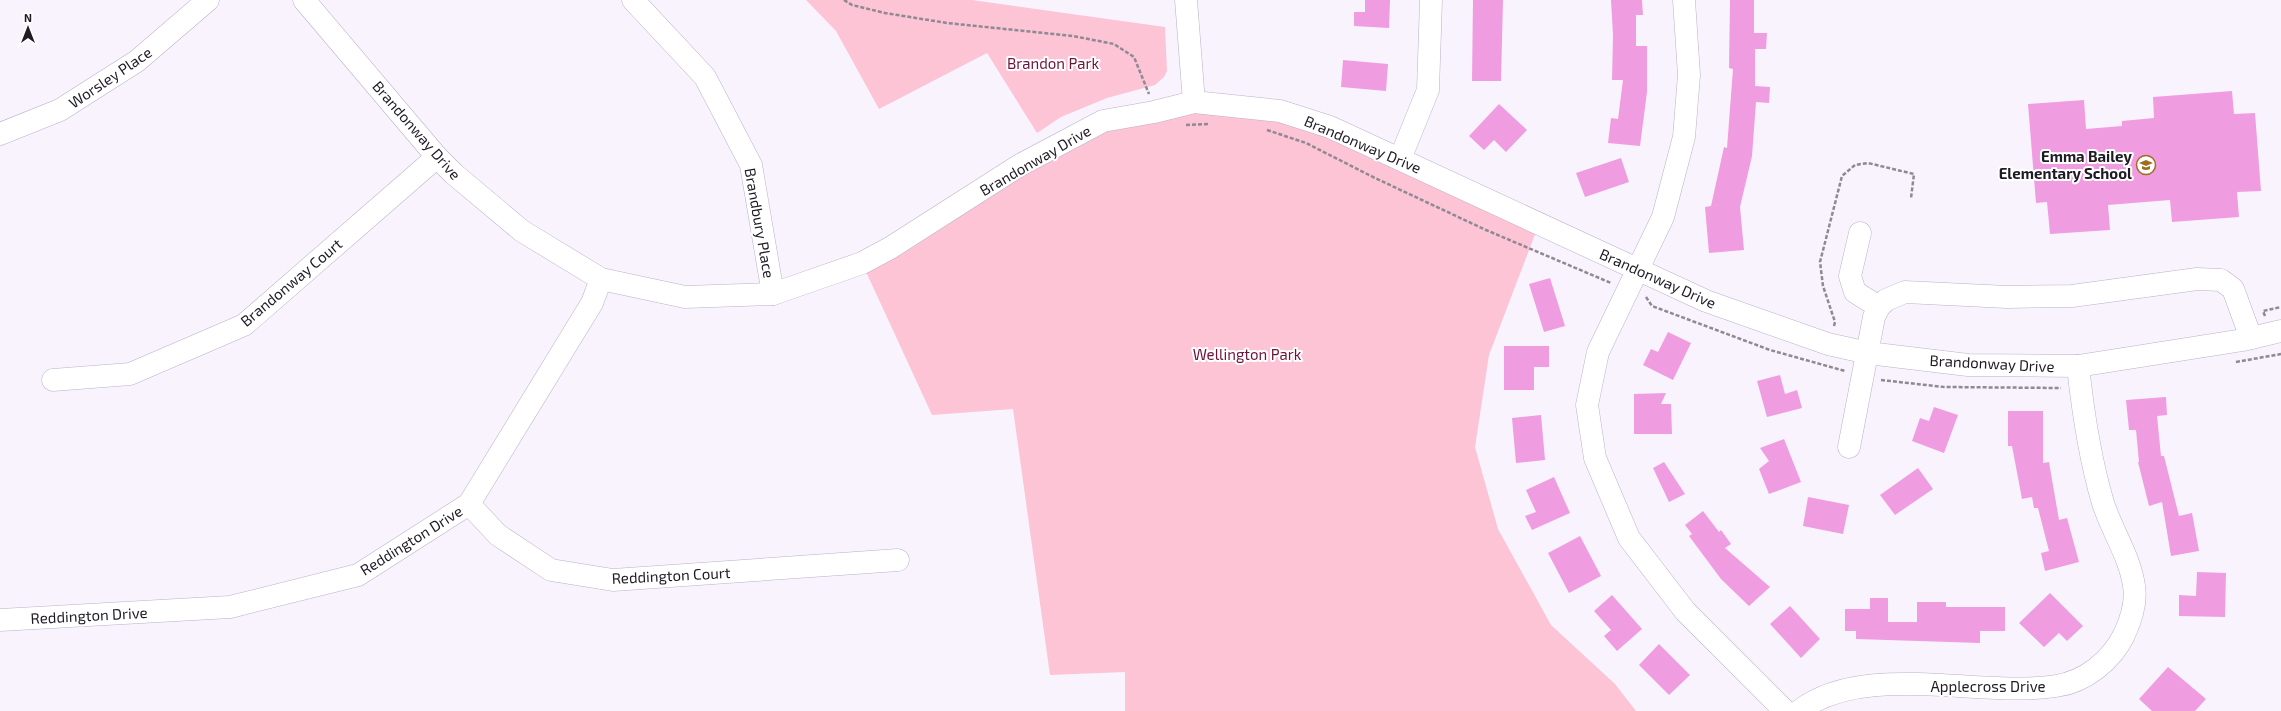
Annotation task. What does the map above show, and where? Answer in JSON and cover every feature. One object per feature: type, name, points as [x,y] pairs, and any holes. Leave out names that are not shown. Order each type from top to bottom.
[{"type":"street","name":"Worsley Place","points":[[0,134],[60,110],[138,61],[208,0]]},
{"type":"street","name":"Brandonway Drive","points":[[304,0],[437,157],[454,174],[522,231],[601,279],[685,297],[773,294],[822,278],[869,259],[1020,165],[1103,121],[1154,112],[1194,102],[1280,111],[1330,127],[1706,301],[1828,344],[1868,353],[2079,376],[2281,331]]},
{"type":"street","name":"Brandbury Place","points":[[633,0],[705,77],[751,165],[773,294]]},
{"type":"street","points":[[1186,0],[1194,102]]},
{"type":"street","points":[[1400,159],[1428,90],[1431,0]]},
{"type":"street","points":[[1684,0],[1689,75],[1684,137],[1663,217],[1598,352],[1587,405],[1595,458],[1629,538],[1685,611],[1785,711]]},
{"type":"street","name":"Brandonway Court","points":[[53,380],[130,374],[244,324],[437,157]]},
{"type":"street","points":[[1860,233],[1850,276],[1855,292],[1879,307]]},
{"type":"street","name":"Reddington Drive","points":[[0,620],[230,607],[358,575],[469,504],[592,303],[601,279]]},
{"type":"street","points":[[1849,447],[1874,317],[1879,307],[1886,300],[1905,292],[2007,297],[2072,296],[2196,279],[2222,280],[2233,289],[2251,338]]},
{"type":"street","name":"Applecross Drive","points":[[1799,711],[1813,700],[1869,685],[2021,688],[2057,686],[2090,674],[2117,650],[2132,617],[2135,587],[2126,558],[2104,504],[2083,418],[2079,376]]},
{"type":"street","name":"Reddington Court","points":[[469,504],[498,535],[551,570],[613,580],[898,560]]},
{"type":"path","points":[[844,0],[852,5],[885,14],[947,23],[1073,36],[1114,44],[1134,57],[1148,87],[1154,112]]},
{"type":"path","points":[[1180,125],[1217,124]]},
{"type":"path","points":[[1261,128],[1306,143],[1375,178],[1486,230],[1646,297],[1652,306],[1770,350],[1883,381],[1944,386],[2053,388],[2079,376]]},
{"type":"path","points":[[2263,311],[2281,306]]},
{"type":"green space","name":"Brandon Park","points":[[806,0],[972,0],[1165,27],[1167,71],[1164,77],[1155,85],[1107,98],[1061,117],[1037,133],[987,53],[879,109],[836,31]]},
{"type":"green space","name":"Wellington Park","points":[[1179,104],[1280,111],[1539,224],[1489,355],[1475,447],[1498,529],[1551,625],[1615,684],[1636,711],[1125,711],[1125,672],[1050,675],[1013,409],[932,415],[862,263],[1103,121]]},
{"type":"building","points":[[1365,0],[1390,0],[1389,28],[1354,26],[1354,12],[1365,12]]},
{"type":"building","points":[[1473,0],[1503,0],[1501,81],[1472,81]]},
{"type":"building","points":[[1611,0],[1642,0],[1643,15],[1636,15],[1636,46],[1647,46],[1647,92],[1640,146],[1608,143],[1611,118],[1618,119],[1623,80],[1612,80],[1613,35]]},
{"type":"building","points":[[1730,0],[1754,0],[1754,33],[1767,33],[1766,49],[1755,49],[1755,86],[1770,87],[1769,103],[1756,102],[1752,156],[1740,207],[1744,250],[1709,253],[1705,207],[1711,206],[1724,147],[1727,148],[1733,69],[1729,68]]},
{"type":"building","points":[[1343,60],[1388,64],[1386,91],[1341,87]]},
{"type":"building","name":"Emma Bailey Elementary School","points":[[2232,91],[2234,114],[2255,113],[2261,191],[2237,192],[2239,217],[2172,222],[2170,200],[2108,205],[2110,230],[2050,234],[2047,202],[2036,203],[2028,104],[2084,100],[2086,129],[2122,126],[2122,121],[2154,118],[2153,97]]},
{"type":"building","points":[[1499,104],[1527,130],[1506,152],[1494,140],[1484,150],[1469,136]]},
{"type":"building","points":[[1621,158],[1629,182],[1585,197],[1576,173]]},
{"type":"building","points":[[1550,278],[1565,326],[1544,332],[1529,284]]},
{"type":"building","points":[[1668,332],[1691,343],[1673,380],[1643,365],[1651,349],[1658,352]]},
{"type":"building","points":[[1504,346],[1549,346],[1549,367],[1534,367],[1534,390],[1504,390]]},
{"type":"building","points":[[1780,375],[1785,394],[1797,390],[1802,408],[1767,417],[1757,381]]},
{"type":"building","points":[[1666,393],[1661,404],[1671,404],[1672,434],[1634,434],[1634,394]]},
{"type":"building","points":[[2166,397],[2167,415],[2157,416],[2161,456],[2164,456],[2179,516],[2192,513],[2199,551],[2171,556],[2162,502],[2149,506],[2138,462],[2136,430],[2129,430],[2126,400]]},
{"type":"building","points":[[1934,407],[1958,415],[1944,453],[1912,441],[1920,418],[1929,421]]},
{"type":"building","points":[[2008,411],[2043,411],[2043,463],[2049,462],[2059,520],[2067,518],[2079,562],[2045,571],[2041,553],[2049,551],[2038,508],[2034,508],[2032,497],[2022,499],[2012,446],[2008,446]]},
{"type":"building","points":[[1541,415],[1545,460],[1516,463],[1512,418]]},
{"type":"building","points":[[1784,439],[1801,482],[1769,494],[1759,469],[1769,461],[1760,448]]},
{"type":"building","points":[[1664,462],[1685,494],[1669,502],[1653,468]]},
{"type":"building","points":[[1918,468],[1933,489],[1895,515],[1880,495]]},
{"type":"building","points":[[1554,477],[1570,513],[1532,530],[1525,516],[1536,512],[1526,490]]},
{"type":"building","points":[[1808,497],[1849,505],[1843,534],[1803,526]]},
{"type":"building","points":[[1703,511],[1719,532],[1721,530],[1731,544],[1725,548],[1770,587],[1749,606],[1721,579],[1689,536],[1692,534],[1685,525]]},
{"type":"building","points":[[1580,536],[1601,576],[1569,593],[1548,553]]},
{"type":"building","points":[[2197,572],[2226,573],[2225,617],[2179,616],[2179,595],[2196,596]]},
{"type":"building","points":[[2050,593],[2083,626],[2067,641],[2059,633],[2044,647],[2019,623]]},
{"type":"building","points":[[1612,595],[1642,629],[1617,651],[1604,636],[1611,630],[1594,611]]},
{"type":"building","points":[[1870,598],[1888,598],[1888,622],[1917,622],[1917,602],[1946,602],[1946,607],[2005,607],[2005,631],[1980,631],[1980,643],[1856,639],[1856,631],[1845,631],[1845,609],[1870,609]]},
{"type":"building","points":[[1790,606],[1820,639],[1801,658],[1770,624]]},
{"type":"building","points":[[1659,644],[1690,675],[1669,695],[1639,665]]},
{"type":"building","points":[[2168,667],[2206,699],[2195,711],[2152,711],[2139,699]]},
{"type":"place","name":"Emma Bailey Elementary School","points":[[2146,165]]}]
